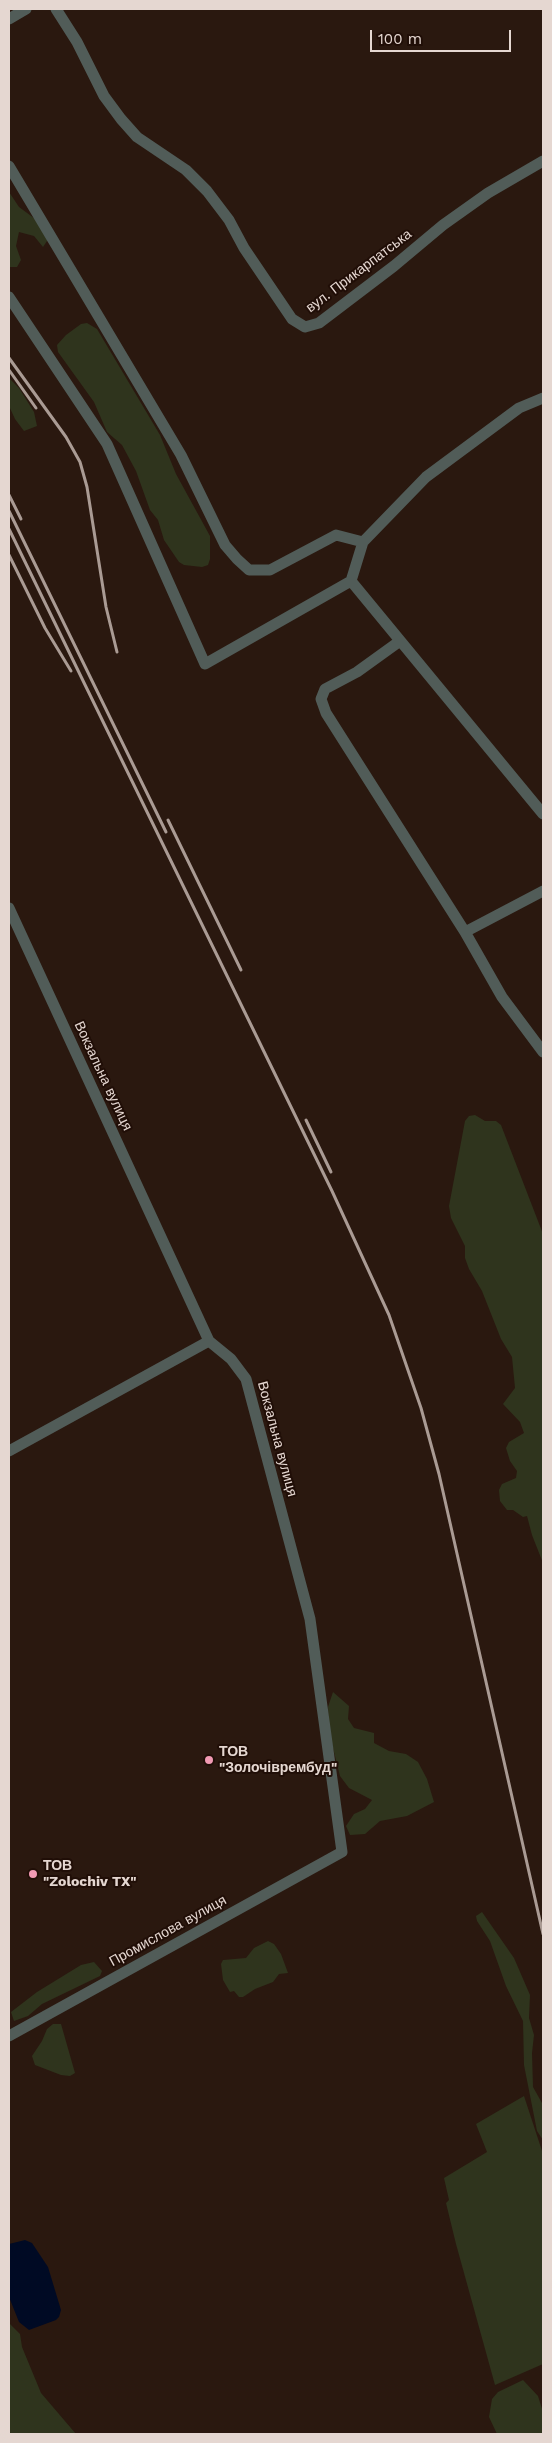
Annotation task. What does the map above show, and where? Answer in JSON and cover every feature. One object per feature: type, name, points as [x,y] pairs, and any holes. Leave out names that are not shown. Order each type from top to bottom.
[{"type":"street","points":[[9,19],[26,9]]},
{"type":"street","name":"вул. Прикарпатська","points":[[56,9],[77,42],[104,96],[138,137],[186,170],[207,191],[229,220],[244,248],[292,319],[305,327],[319,323],[394,266],[443,225],[488,193],[543,161]]},
{"type":"street","points":[[9,166],[182,455],[225,545],[237,559],[250,570],[270,570],[336,535],[363,542]]},
{"type":"street","points":[[9,297],[107,444],[205,664],[350,581],[363,542],[426,477],[519,408],[543,398]]},
{"type":"street","points":[[350,581],[543,814]]},
{"type":"street","points":[[400,641],[357,672],[325,689],[322,700],[332,721],[465,932],[502,997],[543,1052]]},
{"type":"street","points":[[465,932],[543,891]]},
{"type":"street","name":"Вокзальна вулиця","points":[[9,908],[209,1341],[231,1359],[246,1379],[310,1619],[342,1852]]},
{"type":"street","points":[[9,1451],[209,1341]]},
{"type":"street","name":"Промислова вулиця","points":[[9,2036],[342,1852]]},
{"type":"green space","points":[[9,192],[19,207],[42,224],[51,235],[43,247],[34,236],[19,232],[16,246],[21,260],[17,267],[9,267]]},
{"type":"green space","points":[[87,323],[97,329],[160,435],[176,474],[210,536],[210,559],[208,565],[202,567],[184,565],[179,562],[164,540],[158,520],[150,510],[136,471],[122,445],[107,432],[94,402],[58,352],[57,345],[66,335],[81,324]]},
{"type":"green space","points":[[9,378],[19,388],[34,412],[37,426],[24,431],[15,419],[9,406]]},
{"type":"green space","points":[[475,1115],[485,1121],[496,1121],[501,1125],[543,1234],[543,1563],[527,1516],[523,1517],[513,1510],[507,1510],[500,1501],[499,1490],[502,1484],[516,1478],[517,1471],[510,1461],[506,1448],[509,1442],[524,1433],[520,1422],[503,1404],[515,1388],[512,1357],[501,1339],[482,1291],[469,1269],[465,1258],[465,1246],[451,1218],[449,1206],[465,1121],[469,1116]]},
{"type":"green space","points":[[333,1692],[349,1706],[348,1719],[354,1728],[374,1733],[374,1743],[389,1751],[406,1754],[418,1762],[427,1779],[434,1802],[407,1816],[380,1821],[365,1834],[350,1835],[346,1826],[354,1814],[365,1809],[372,1800],[349,1788],[340,1776],[329,1732],[328,1707]]},
{"type":"green space","points":[[482,1912],[514,1958],[530,1995],[529,2018],[534,2035],[532,2053],[533,2087],[542,2103],[543,2140],[537,2131],[524,2065],[523,2021],[506,1986],[490,1941],[477,1921],[476,1916]]},
{"type":"green space","points":[[268,1941],[274,1944],[281,1954],[288,1973],[279,1974],[273,1982],[255,1989],[243,1997],[239,1997],[234,1991],[230,1992],[223,1980],[221,1964],[223,1960],[246,1958],[254,1948]]},
{"type":"green space","points":[[94,1962],[102,1971],[100,1976],[42,2004],[28,2016],[14,2021],[11,2012],[37,1992],[81,1965]]},
{"type":"green space","points":[[53,2024],[61,2024],[75,2073],[70,2076],[61,2075],[35,2065],[32,2056],[47,2029]]},
{"type":"green space","points":[[524,2096],[543,2154],[543,2364],[495,2385],[456,2244],[446,2203],[449,2200],[444,2178],[487,2152],[476,2124]]},
{"type":"green space","points":[[9,2323],[20,2334],[22,2347],[41,2393],[76,2434],[9,2434]]},
{"type":"green space","points":[[523,2380],[538,2396],[543,2412],[543,2434],[497,2434],[489,2417],[492,2399],[498,2392]]},
{"type":"water","points":[[25,2240],[32,2243],[48,2267],[61,2310],[56,2320],[29,2330],[19,2322],[9,2297],[9,2244]]},
{"type":"railway","points":[[9,358],[66,437],[80,462],[87,487],[106,607],[117,652]]},
{"type":"railway","points":[[9,370],[36,408]]},
{"type":"railway","points":[[9,495],[21,519]]},
{"type":"railway","points":[[9,511],[166,832]]},
{"type":"railway","points":[[9,529],[332,1191],[389,1315],[421,1408],[439,1474],[543,1934]]},
{"type":"railway","points":[[9,555],[45,628],[71,671]]},
{"type":"railway","points":[[168,820],[241,970]]},
{"type":"railway","points":[[306,1120],[331,1172]]},
{"type":"place","name":"ТОВ \"Золочіврембуд\"","points":[[209,1760]]},
{"type":"place","name":"ТОВ \"Zolochiv TX\"","points":[[33,1874]]}]
